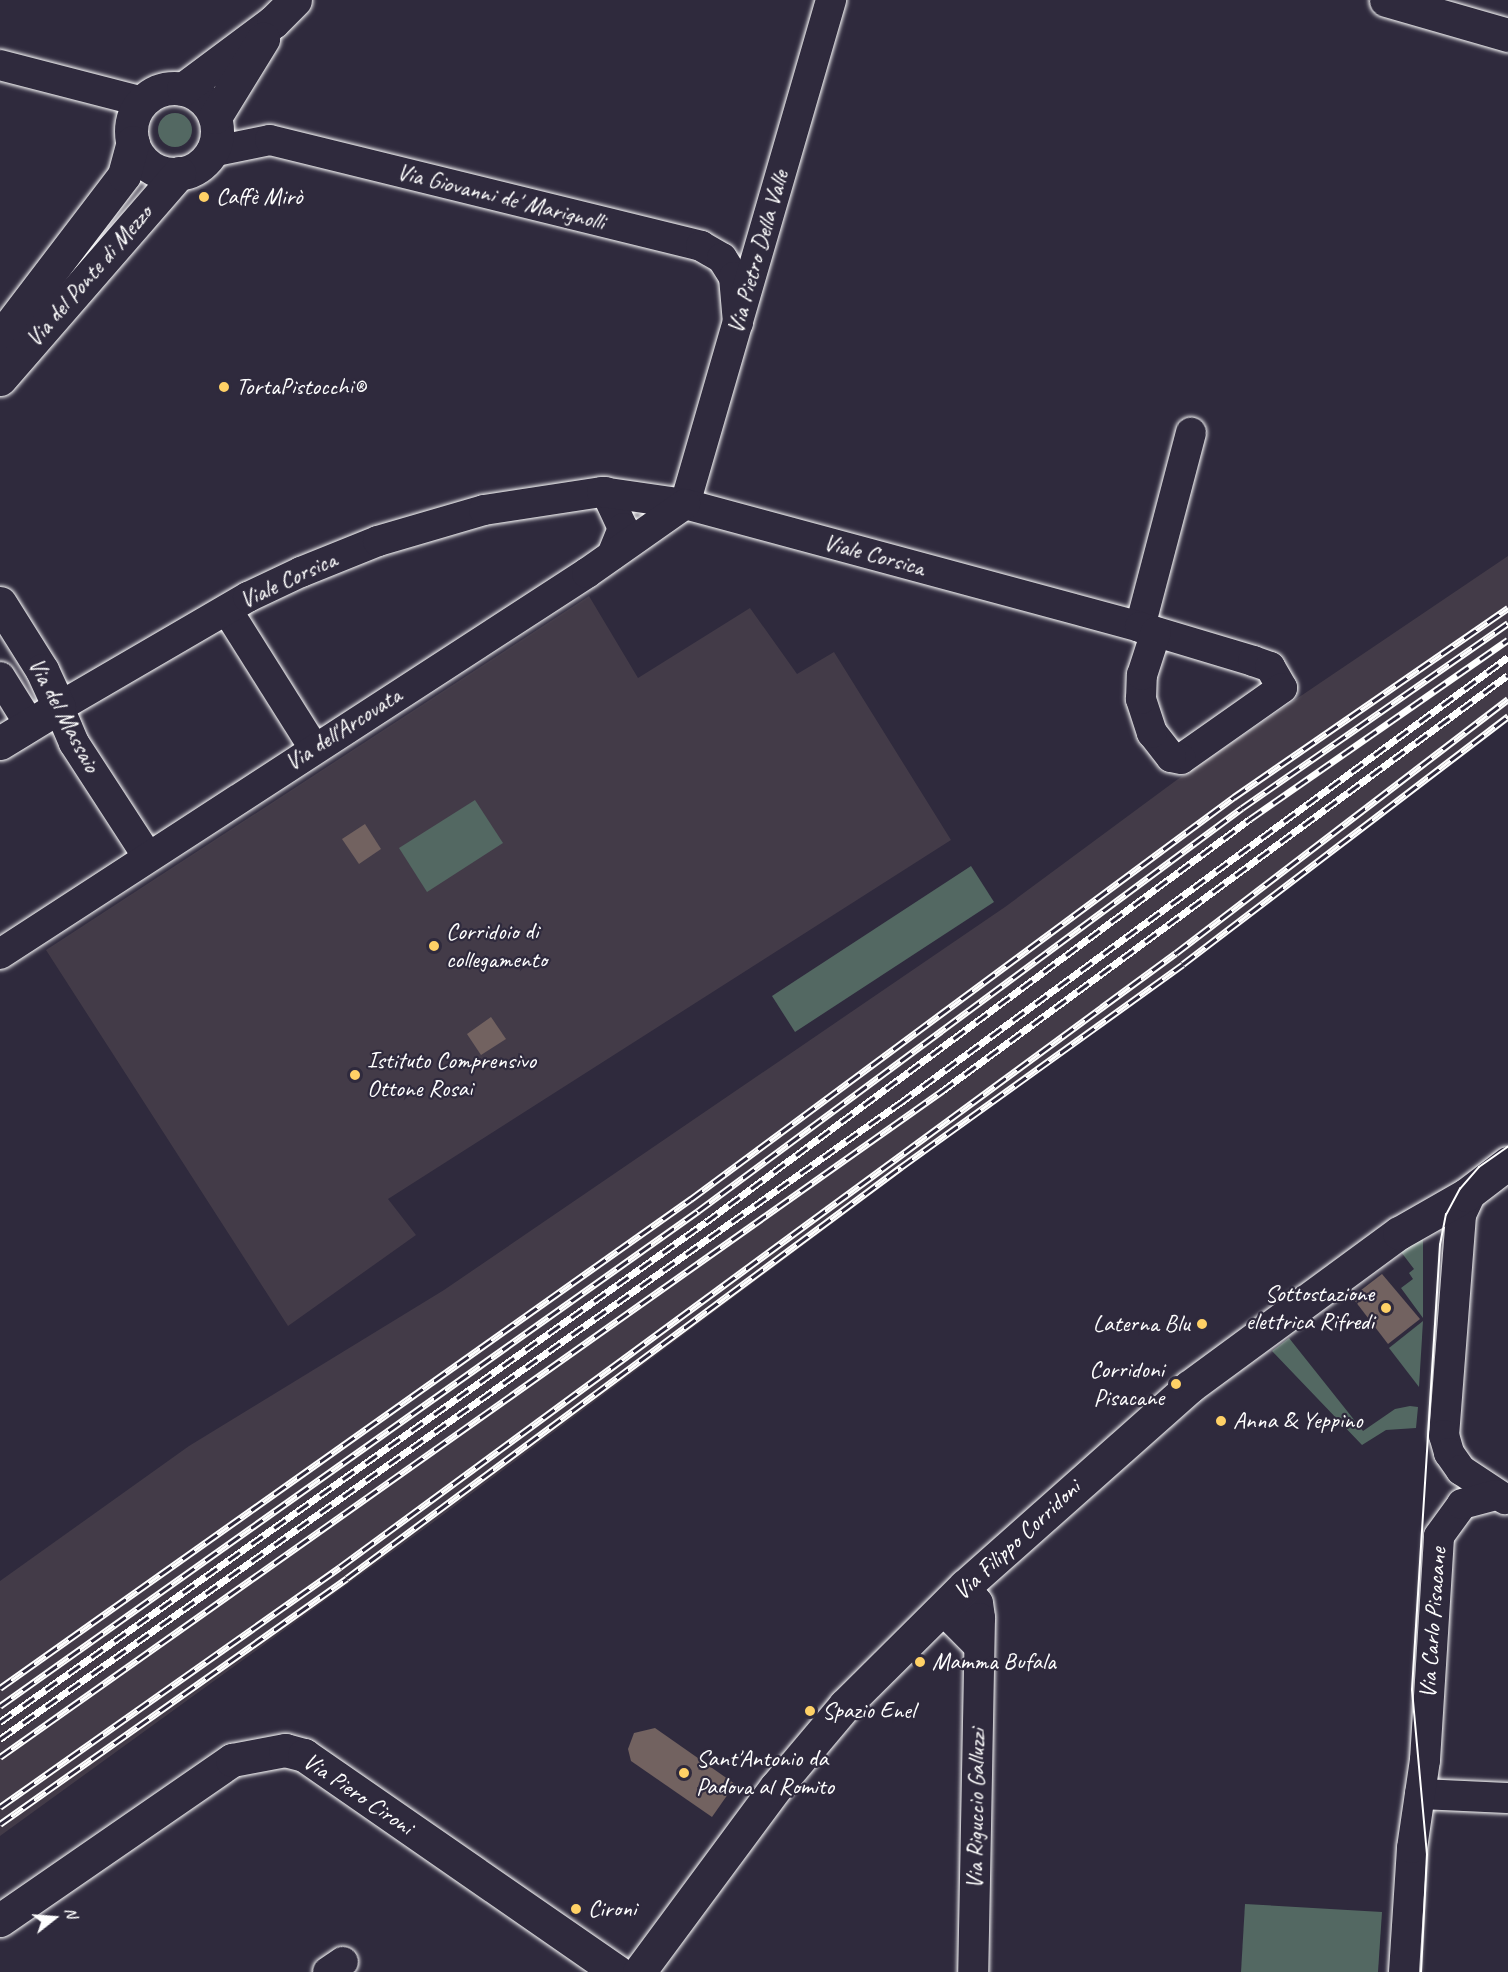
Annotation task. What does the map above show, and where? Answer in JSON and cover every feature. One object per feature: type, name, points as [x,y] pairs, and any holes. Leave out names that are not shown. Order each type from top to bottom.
[{"type":"street","name":"Via Pietro Della Valle","points":[[685,504],[831,0]]},
{"type":"street","points":[[1386,0],[1508,35]]},
{"type":"street","points":[[183,89],[284,11]]},
{"type":"street","points":[[215,117],[284,11]]},
{"type":"street","points":[[0,65],[143,102],[168,88],[183,89],[208,104],[215,117],[216,138],[211,152]]},
{"type":"street","name":"Via del Ponte di Mezzo","points":[[0,338],[124,175],[133,142],[132,123],[143,102]]},
{"type":"street","name":"Via Giovanni de' Marignolli","points":[[211,152],[270,140],[701,246],[722,258],[734,278],[738,323]]},
{"type":"street","name":"Via del Ponte di Mezzo","points":[[133,142],[151,167],[179,173]]},
{"type":"street","name":"Via del Ponte di Mezzo","points":[[0,379],[179,173],[199,166],[211,152]]},
{"type":"street","name":"Viale Corsica","points":[[0,743],[227,610],[301,572],[378,541],[484,510],[606,492],[685,504],[1148,630],[1270,667],[1282,688],[1180,759],[1171,757],[1152,733],[1141,699],[1148,630],[1191,433]]},
{"type":"street","points":[[606,492],[623,528],[612,555]]},
{"type":"street","name":"Via dell'Arcovata","points":[[0,954],[612,555],[685,504]]},
{"type":"street","name":"Via del Massaio","points":[[0,603],[42,670],[74,743],[148,857]]},
{"type":"street","points":[[227,610],[314,748]]},
{"type":"street","name":"Via del Massaio","points":[[0,677],[30,725]]},
{"type":"street","name":"Via Filippo Corridoni","points":[[639,1972],[776,1787],[855,1694],[965,1586],[1190,1387],[1407,1227],[1472,1191],[1508,1163]]},
{"type":"street","name":"Via Carlo Pisacane","points":[[1472,1191],[1461,1215],[1444,1435],[1449,1453],[1461,1470],[1502,1498]]},
{"type":"street","name":"Via Carlo Pisacane","points":[[1404,1972],[1439,1536],[1462,1504],[1502,1498]]},
{"type":"street","name":"Via Riguccio Galluzzi","points":[[965,1586],[978,1603],[979,1646],[973,1972]]},
{"type":"street","points":[[942,1609],[979,1646]]},
{"type":"street","name":"Via Piero Cironi","points":[[0,1920],[232,1760],[285,1750],[304,1755],[617,1972]]},
{"type":"street","points":[[1420,1794],[1508,1798]]},
{"type":"shaded area","points":[[1508,556],[1508,718],[432,1523],[0,1836],[0,1581],[189,1446],[444,1290],[1005,907],[1178,779]]},
{"type":"shaded area","name":"Istituto Comprensivo Ottone Rosai","points":[[589,596],[638,678],[750,608],[797,674],[834,652],[951,840],[388,1199],[416,1235],[288,1326],[46,950]]},
{"type":"green space","points":[[175,113],[187,118],[192,130],[187,142],[175,147],[163,142],[158,130],[163,118]]},
{"type":"green space","points":[[475,800],[503,843],[427,892],[399,848]]},
{"type":"green space","points":[[971,866],[994,902],[795,1032],[772,996]]},
{"type":"green space","points":[[1423,1229],[1423,1318],[1401,1288],[1413,1279],[1409,1273],[1414,1269],[1398,1248]]},
{"type":"green space","points":[[1423,1321],[1419,1387],[1389,1348]]},
{"type":"green space","points":[[1289,1338],[1363,1431],[1395,1409],[1410,1406],[1418,1407],[1416,1428],[1386,1430],[1362,1445],[1272,1351]]},
{"type":"green space","points":[[1245,1904],[1382,1912],[1378,1972],[1241,1972]]},
{"type":"building","points":[[365,824],[381,849],[359,864],[342,839]]},
{"type":"building","points":[[491,1017],[506,1039],[481,1055],[467,1034]]},
{"type":"building","name":"Sottostazione elettrica Rifredi","points":[[1382,1274],[1420,1319],[1388,1344],[1352,1297]]},
{"type":"building","name":"Sant'Antonio da Padova al Romito","points":[[655,1728],[735,1784],[712,1817],[631,1761],[628,1749],[634,1733]]},
{"type":"tram line","points":[[1421,1972],[1427,1855],[1412,1690],[1440,1245],[1446,1215],[1460,1189],[1479,1167],[1508,1147]]},
{"type":"railway","points":[[0,1688],[691,1199],[1234,797],[1508,608]]},
{"type":"railway","points":[[0,1706],[698,1211],[1242,808],[1508,623]]},
{"type":"railway","points":[[0,1722],[706,1222],[1250,819],[1508,640]]},
{"type":"railway","points":[[0,1739],[900,1103],[1508,657]]},
{"type":"railway","points":[[0,1757],[942,1091],[1508,675]]},
{"type":"railway","points":[[0,1807],[340,1567],[1176,953],[1508,699]]},
{"type":"railway","points":[[0,1824],[347,1578],[901,1167],[1183,964],[1508,716]]},
{"type":"place","name":"Caffè Mirò","points":[[204,197]]},
{"type":"place","name":"TortaPistocchi®","points":[[224,387]]},
{"type":"place","name":"Corridoio di collegamento","points":[[434,946]]},
{"type":"place","name":"Istituto Comprensivo Ottone Rosai","points":[[355,1075]]},
{"type":"place","name":"Sottostazione elettrica Rifredi","points":[[1386,1308]]},
{"type":"place","name":"Laterna Blu","points":[[1202,1324]]},
{"type":"place","name":"Corridoni Pisacane","points":[[1176,1384]]},
{"type":"place","name":"Anna & Yeppino","points":[[1221,1421]]},
{"type":"place","name":"Mamma Bufala","points":[[920,1662]]},
{"type":"place","name":"Spazio Enel","points":[[810,1711]]},
{"type":"place","name":"Sant'Antonio da Padova al Romito","points":[[684,1773]]},
{"type":"place","name":"Cironi","points":[[576,1909]]}]
